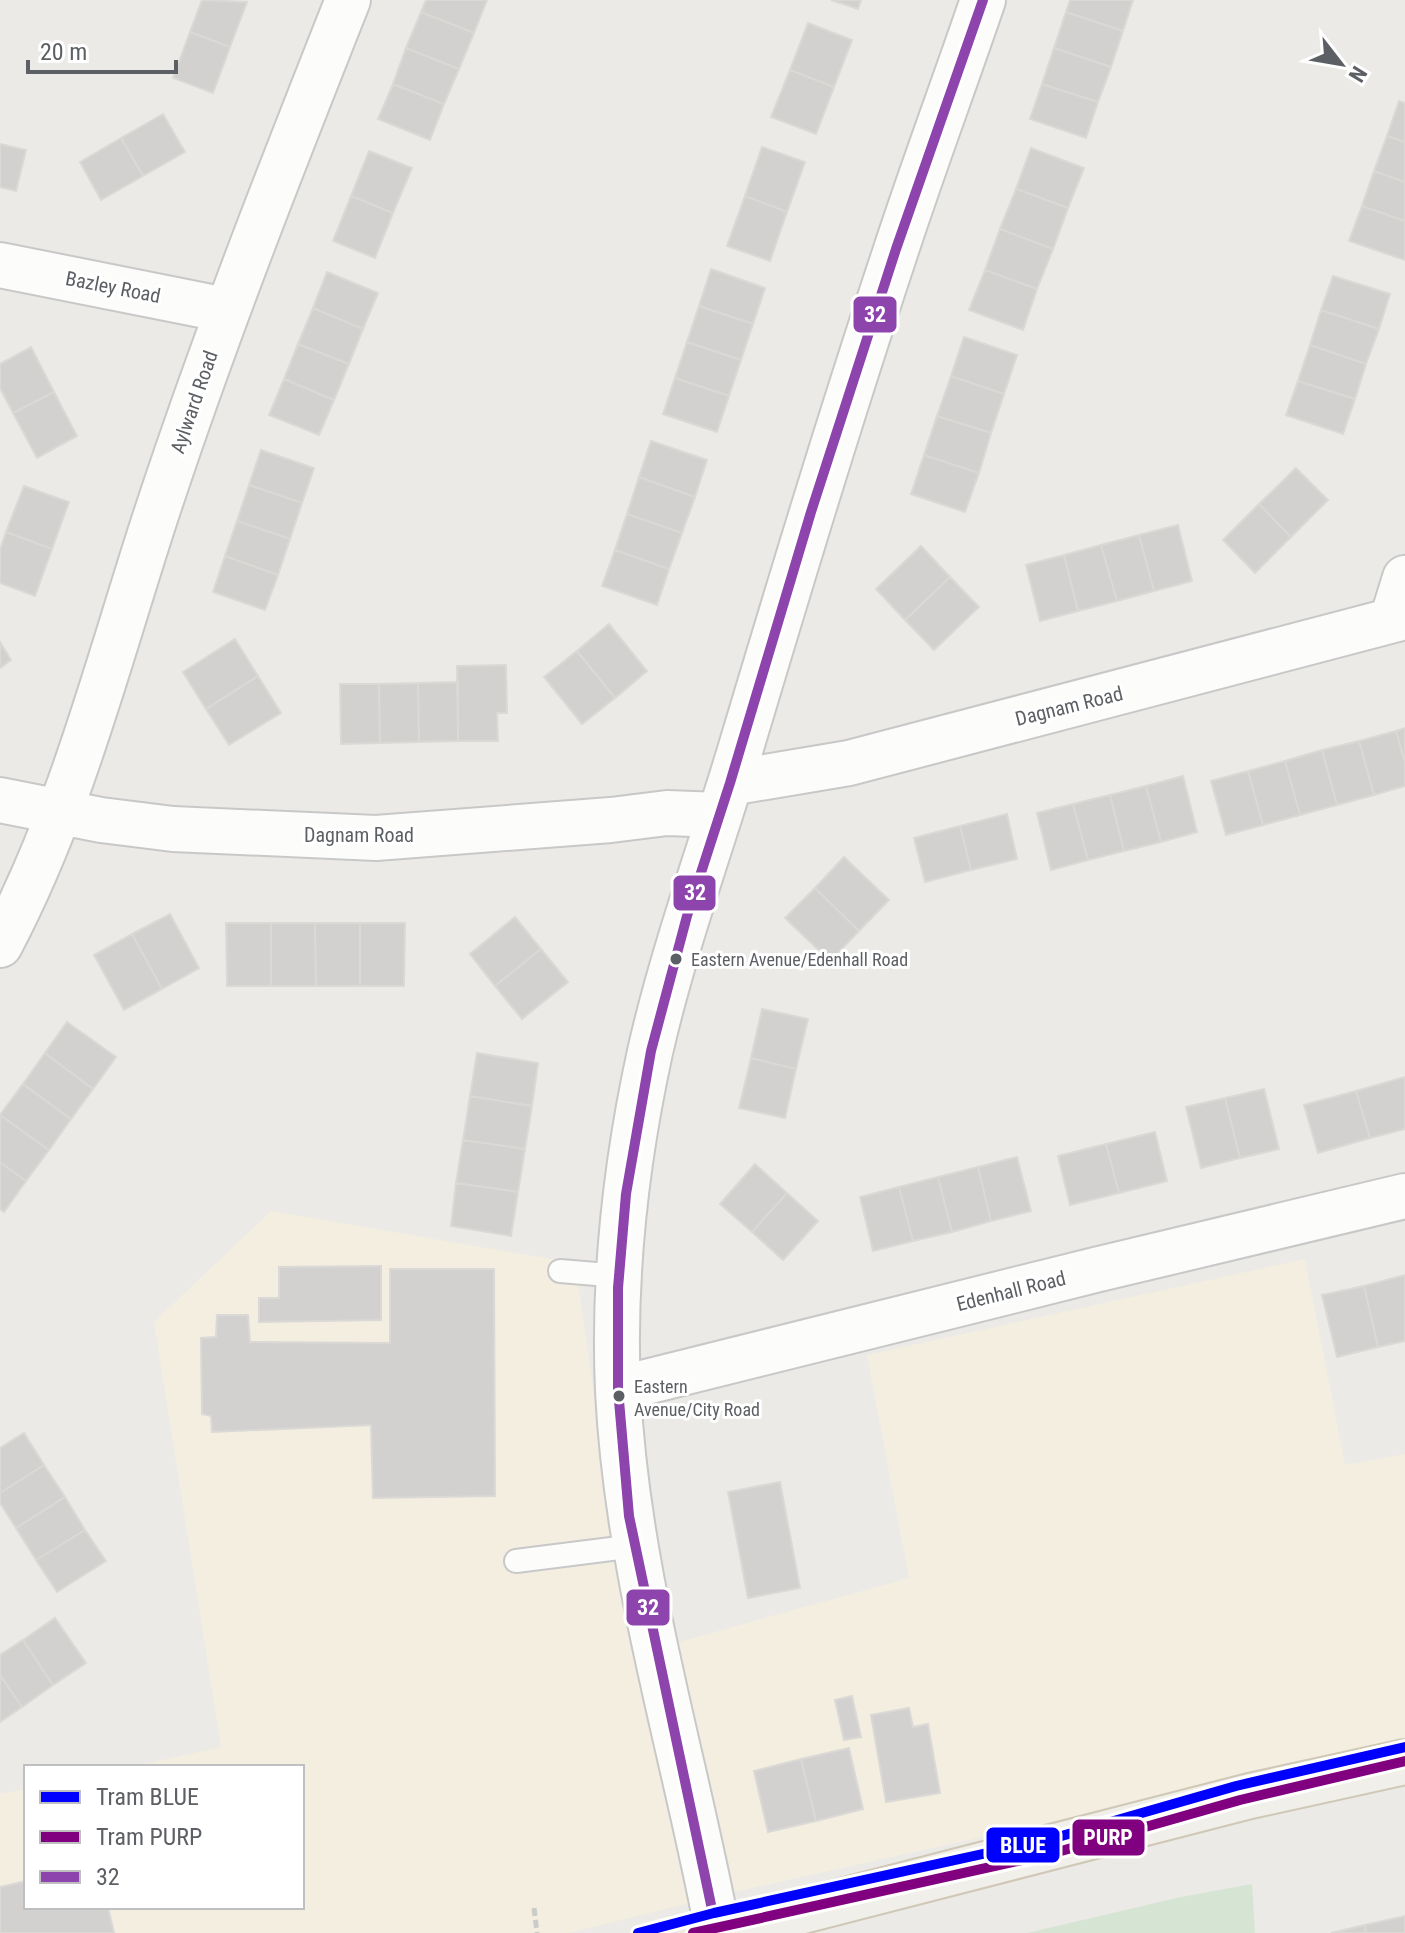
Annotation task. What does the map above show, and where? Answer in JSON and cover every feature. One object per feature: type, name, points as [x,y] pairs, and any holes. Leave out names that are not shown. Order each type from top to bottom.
[{"type":"main road","points":[[717,1933],[1250,1796],[1405,1762]]},
{"type":"street","name":"Aylward Road","points":[[0,945],[23,901],[61,812],[226,310],[348,0]]},
{"type":"street","points":[[717,1933],[629,1516],[618,1389],[620,1276],[626,1194],[651,1051],[687,916],[815,498],[896,249],[983,0]]},
{"type":"street","name":"Bazley Road","points":[[0,265],[226,310]]},
{"type":"street","points":[[1398,618],[1405,578]]},
{"type":"street","name":"Dagnam Road","points":[[0,800],[173,829],[376,838],[667,813],[1398,618]]},
{"type":"street","name":"Edenhall Road","points":[[618,1389],[1405,1196]]},
{"type":"lane","points":[[560,1271],[620,1276]]},
{"type":"lane","points":[[516,1561],[635,1546]]},
{"type":"path","points":[[534,1908],[537,1933]]},
{"type":"shaded area","points":[[271,1211],[575,1263],[632,1655],[909,1578],[867,1355],[1305,1259],[1345,1465],[1405,1454],[1405,1744],[752,1888],[568,1933],[0,1933],[0,1794],[24,1789],[24,1909],[304,1909],[304,1765],[139,1765],[221,1747],[154,1322]]},
{"type":"green space","points":[[1252,1884],[1255,1933],[1027,1933],[1181,1897]]},
{"type":"building","points":[[202,0],[247,2],[230,47],[190,32]]},
{"type":"building","points":[[426,0],[487,0],[474,33],[421,12]]},
{"type":"building","points":[[831,0],[861,0],[858,9]]},
{"type":"building","points":[[1070,0],[1133,0],[1123,31],[1066,12]]},
{"type":"building","points":[[421,12],[474,33],[459,69],[406,48]]},
{"type":"building","points":[[1066,12],[1123,31],[1111,67],[1054,48]]},
{"type":"building","points":[[808,23],[852,40],[834,87],[790,70]]},
{"type":"building","points":[[190,32],[230,47],[213,93],[173,78]]},
{"type":"building","points":[[406,48],[459,69],[444,104],[393,84]]},
{"type":"building","points":[[1054,48],[1111,67],[1098,102],[1042,84]]},
{"type":"building","points":[[790,70],[834,87],[816,134],[771,117]]},
{"type":"building","points":[[393,84],[444,104],[430,140],[378,119]]},
{"type":"building","points":[[1042,84],[1098,102],[1086,138],[1030,119]]},
{"type":"building","points":[[1399,101],[1405,103],[1405,142],[1387,136]]},
{"type":"building","points":[[163,114],[185,152],[143,176],[121,138]]},
{"type":"building","points":[[1387,136],[1405,142],[1405,182],[1374,171]]},
{"type":"building","points":[[121,138],[143,176],[101,200],[80,162]]},
{"type":"building","points":[[0,144],[26,150],[16,191],[0,187]]},
{"type":"building","points":[[762,147],[805,162],[787,212],[745,196]]},
{"type":"building","points":[[1031,148],[1084,168],[1068,208],[1016,189]]},
{"type":"building","points":[[369,151],[412,168],[393,213],[351,196]]},
{"type":"building","points":[[1374,171],[1405,182],[1405,221],[1362,206]]},
{"type":"building","points":[[1016,189],[1068,208],[1053,249],[1000,229]]},
{"type":"building","points":[[351,196],[393,213],[375,258],[333,241]]},
{"type":"building","points":[[745,196],[787,212],[770,261],[727,246]]},
{"type":"building","points":[[1362,206],[1405,221],[1405,260],[1349,241]]},
{"type":"building","points":[[1000,229],[1053,249],[1037,289],[985,270]]},
{"type":"building","points":[[711,269],[765,288],[753,324],[699,306]]},
{"type":"building","points":[[985,270],[1037,289],[1023,330],[969,310]]},
{"type":"building","points":[[327,272],[378,293],[363,329],[313,308]]},
{"type":"building","points":[[1333,276],[1390,294],[1379,329],[1321,310]]},
{"type":"building","points":[[699,306],[753,324],[741,360],[687,342]]},
{"type":"building","points":[[313,308],[363,329],[349,364],[298,344]]},
{"type":"building","points":[[1321,310],[1379,329],[1366,364],[1310,345]]},
{"type":"building","points":[[964,337],[1017,355],[1004,394],[951,376]]},
{"type":"building","points":[[687,342],[741,360],[729,396],[675,378]]},
{"type":"building","points":[[298,344],[349,364],[334,400],[284,379]]},
{"type":"building","points":[[1310,345],[1366,364],[1355,399],[1298,381]]},
{"type":"building","points":[[31,347],[54,392],[13,413],[0,388],[0,364]]},
{"type":"building","points":[[951,376],[1004,394],[991,433],[937,416]]},
{"type":"building","points":[[675,378],[729,396],[717,432],[663,414]]},
{"type":"building","points":[[284,379],[334,400],[319,435],[269,415]]},
{"type":"building","points":[[1298,381],[1355,399],[1343,434],[1286,415]]},
{"type":"building","points":[[54,392],[77,436],[37,458],[13,413]]},
{"type":"building","points":[[937,416],[991,433],[979,473],[924,455]]},
{"type":"building","points":[[651,441],[707,460],[695,497],[639,477]]},
{"type":"building","points":[[261,450],[314,468],[302,503],[249,485]]},
{"type":"building","points":[[924,455],[979,473],[965,512],[911,494]]},
{"type":"building","points":[[1296,468],[1328,500],[1291,537],[1259,504]]},
{"type":"building","points":[[639,477],[695,497],[682,533],[627,514]]},
{"type":"building","points":[[249,485],[302,503],[290,539],[237,521]]},
{"type":"building","points":[[24,486],[69,502],[52,549],[6,532]]},
{"type":"building","points":[[1259,504],[1291,537],[1255,573],[1223,540]]},
{"type":"building","points":[[627,514],[682,533],[669,569],[615,550]]},
{"type":"building","points":[[237,521],[290,539],[278,575],[225,556]]},
{"type":"building","points":[[1178,525],[1192,581],[1154,591],[1139,535]]},
{"type":"building","points":[[6,532],[52,549],[35,596],[0,583],[0,550]]},
{"type":"building","points":[[1139,535],[1154,591],[1117,601],[1101,545]]},
{"type":"building","points":[[1101,545],[1117,601],[1078,611],[1064,555]]},
{"type":"building","points":[[921,546],[950,577],[905,620],[876,589]]},
{"type":"building","points":[[615,550],[669,569],[657,605],[602,586]]},
{"type":"building","points":[[1064,555],[1078,611],[1040,621],[1026,565]]},
{"type":"building","points":[[225,556],[278,575],[265,610],[213,592]]},
{"type":"building","points":[[950,577],[979,607],[934,650],[905,620]]},
{"type":"building","points":[[609,624],[647,671],[615,698],[577,651]]},
{"type":"building","points":[[235,639],[258,676],[206,709],[183,672]]},
{"type":"building","points":[[0,642],[11,660],[0,668]]},
{"type":"building","points":[[577,651],[615,698],[582,724],[544,677]]},
{"type":"building","points":[[506,665],[507,713],[497,713],[498,741],[458,741],[457,666]]},
{"type":"building","points":[[258,676],[281,713],[229,745],[206,709]]},
{"type":"building","points":[[458,682],[458,741],[419,742],[418,683]]},
{"type":"building","points":[[418,683],[419,742],[380,743],[379,684]]},
{"type":"building","points":[[340,684],[379,684],[380,743],[341,744]]},
{"type":"building","points":[[1405,728],[1405,763],[1396,731]]},
{"type":"building","points":[[1396,731],[1405,763],[1405,786],[1374,795],[1359,741]]},
{"type":"building","points":[[1359,741],[1374,795],[1337,805],[1322,750]]},
{"type":"building","points":[[1322,750],[1337,805],[1300,815],[1285,761]]},
{"type":"building","points":[[1285,761],[1300,815],[1263,825],[1248,771]]},
{"type":"building","points":[[1248,771],[1263,825],[1226,835],[1211,781]]},
{"type":"building","points":[[1183,776],[1197,832],[1161,842],[1146,786]]},
{"type":"building","points":[[1146,786],[1161,842],[1124,851],[1110,795]]},
{"type":"building","points":[[1110,795],[1124,851],[1088,860],[1073,804]]},
{"type":"building","points":[[1073,804],[1088,860],[1051,870],[1037,813]]},
{"type":"building","points":[[1007,814],[1017,859],[971,870],[960,826]]},
{"type":"building","points":[[960,826],[971,870],[925,882],[914,838]]},
{"type":"building","points":[[844,857],[889,900],[859,931],[815,888]]},
{"type":"building","points":[[815,888],[859,931],[830,961],[785,918]]},
{"type":"building","points":[[170,914],[199,968],[162,989],[132,934]]},
{"type":"building","points":[[515,917],[541,949],[495,986],[470,954]]},
{"type":"building","points":[[226,923],[271,923],[271,986],[227,986]]},
{"type":"building","points":[[271,923],[315,923],[316,986],[271,986]]},
{"type":"building","points":[[315,923],[360,923],[360,986],[316,986]]},
{"type":"building","points":[[360,923],[405,923],[404,986],[360,986]]},
{"type":"building","points":[[132,934],[162,989],[124,1010],[94,955]]},
{"type":"building","points":[[541,949],[568,982],[522,1019],[495,986]]},
{"type":"building","points":[[762,1009],[808,1019],[796,1069],[751,1058]]},
{"type":"building","points":[[67,1022],[116,1057],[93,1089],[45,1053]]},
{"type":"building","points":[[45,1053],[93,1089],[71,1119],[23,1084]]},
{"type":"building","points":[[477,1053],[538,1063],[532,1106],[470,1096]]},
{"type":"building","points":[[751,1058],[796,1069],[785,1118],[739,1108]]},
{"type":"building","points":[[1405,1077],[1405,1129],[1370,1138],[1356,1091]]},
{"type":"building","points":[[23,1084],[71,1119],[49,1150],[0,1115]]},
{"type":"building","points":[[1264,1089],[1279,1149],[1240,1158],[1225,1098]]},
{"type":"building","points":[[1356,1091],[1370,1138],[1318,1153],[1304,1105]]},
{"type":"building","points":[[470,1096],[532,1106],[525,1149],[463,1140]]},
{"type":"building","points":[[1225,1098],[1240,1158],[1201,1168],[1186,1107]]},
{"type":"building","points":[[0,1115],[49,1150],[26,1181],[0,1162]]},
{"type":"building","points":[[1155,1132],[1167,1181],[1119,1193],[1106,1144]]},
{"type":"building","points":[[463,1140],[525,1149],[518,1192],[456,1183]]},
{"type":"building","points":[[1106,1144],[1119,1193],[1070,1205],[1058,1156]]},
{"type":"building","points":[[1017,1157],[1031,1211],[991,1221],[978,1167]]},
{"type":"building","points":[[0,1162],[26,1181],[4,1212],[0,1209]]},
{"type":"building","points":[[755,1164],[787,1193],[752,1232],[720,1204]]},
{"type":"building","points":[[978,1167],[991,1221],[952,1232],[938,1177]]},
{"type":"building","points":[[938,1177],[952,1232],[913,1241],[899,1187]]},
{"type":"building","points":[[456,1183],[518,1192],[511,1236],[451,1226]]},
{"type":"building","points":[[899,1187],[913,1241],[873,1251],[860,1197]]},
{"type":"building","points":[[787,1193],[818,1221],[783,1260],[752,1232]]},
{"type":"building","points":[[381,1266],[381,1320],[259,1322],[259,1298],[279,1298],[279,1267]]},
{"type":"building","points":[[390,1269],[494,1269],[495,1496],[373,1498],[371,1425],[212,1432],[211,1416],[202,1414],[201,1338],[216,1337],[217,1315],[248,1315],[250,1342],[390,1343]]},
{"type":"building","points":[[1405,1275],[1405,1341],[1378,1347],[1364,1286]]},
{"type":"building","points":[[1364,1286],[1378,1347],[1337,1357],[1322,1295]]},
{"type":"building","points":[[24,1433],[44,1465],[0,1493],[0,1448]]},
{"type":"building","points":[[44,1465],[65,1497],[16,1528],[0,1503],[0,1493]]},
{"type":"building","points":[[780,1482],[800,1588],[748,1598],[728,1492]]},
{"type":"building","points":[[65,1497],[85,1530],[36,1560],[16,1528]]},
{"type":"building","points":[[85,1530],[106,1561],[57,1592],[36,1560]]},
{"type":"building","points":[[55,1618],[86,1663],[53,1685],[23,1640]]},
{"type":"building","points":[[23,1640],[53,1685],[22,1707],[0,1675],[0,1655]]},
{"type":"building","points":[[0,1675],[22,1707],[0,1722]]},
{"type":"building","points":[[852,1696],[861,1737],[844,1740],[835,1700]]},
{"type":"building","points":[[909,1708],[913,1727],[928,1724],[940,1793],[886,1802],[871,1715]]},
{"type":"building","points":[[849,1748],[863,1809],[816,1821],[801,1759]]},
{"type":"building","points":[[801,1759],[816,1821],[768,1832],[754,1771]]},
{"type":"building","points":[[24,1881],[24,1909],[108,1909],[114,1933],[0,1933],[0,1887]]},
{"type":"building","points":[[1405,1916],[1405,1933],[1366,1933],[1365,1925]]},
{"type":"building","points":[[1365,1925],[1366,1933],[1331,1933]]},
{"type":"tram line","name":"BLUE","points":[[638,1933],[714,1913],[1051,1839],[1236,1786],[1405,1747]]},
{"type":"tram line","name":"PURP","points":[[693,1933],[1054,1853],[1240,1800],[1405,1761]]},
{"type":"transit line","name":"32","points":[[717,1933],[629,1516],[618,1389],[618,1288],[626,1194],[651,1051],[687,916],[811,512],[896,249],[983,0]]},
{"type":"place","name":"Eastern Avenue/Edenhall Road","points":[[676,959]]},
{"type":"place","name":"Eastern Avenue/City Road","points":[[619,1396]]}]
